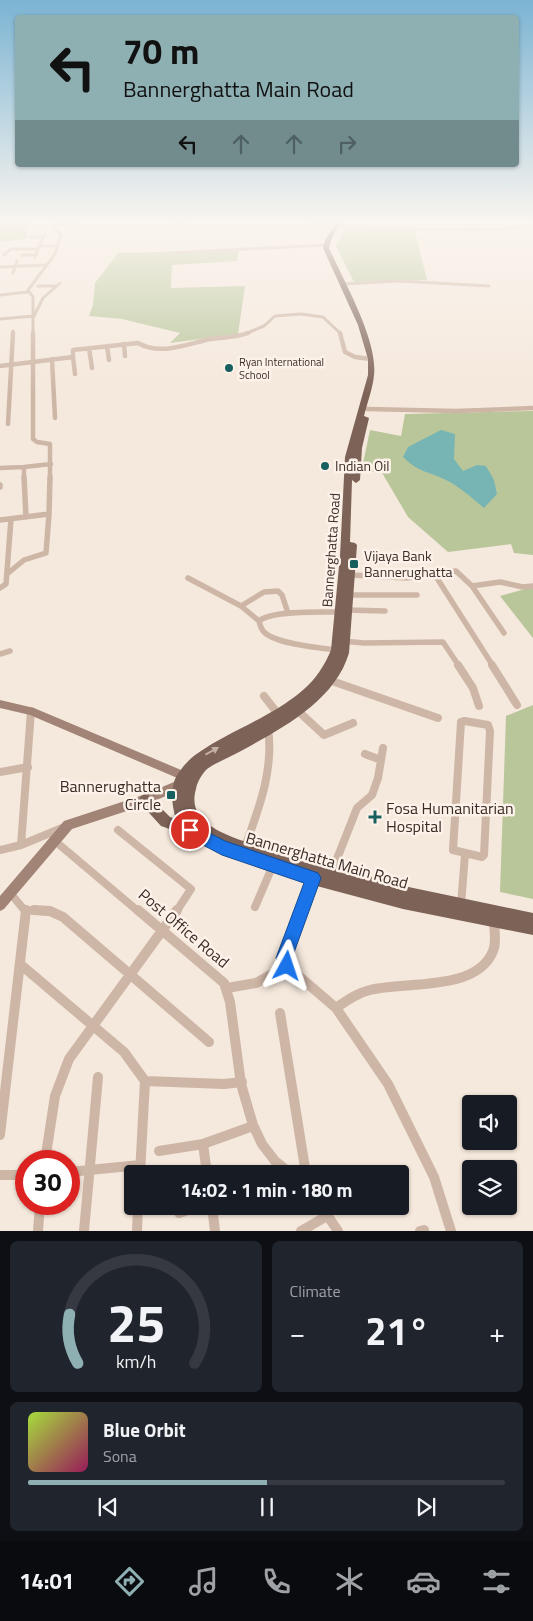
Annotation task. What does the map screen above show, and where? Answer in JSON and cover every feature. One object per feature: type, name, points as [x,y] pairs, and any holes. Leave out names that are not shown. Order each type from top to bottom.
[{"type":"main road","name":"Bannerghatta Road","points":[[344,280],[368,345],[371,358],[371,375],[349,457],[351,504],[350,575],[349,595],[344,611]]},
{"type":"main road","name":"Bannerghatta Road","points":[[186,782],[202,766],[297,710],[317,694],[339,665],[351,504],[358,448],[376,378],[377,359],[373,344],[345,280]]},
{"type":"main road","name":"Bannerghatta Road","points":[[186,782],[201,757],[278,714],[308,693],[330,666],[340,644]]},
{"type":"main road","points":[[0,704],[31,711],[186,782],[178,806],[182,818],[190,830]]},
{"type":"main road","name":"Bannerghatta Main Road","points":[[186,782],[188,807],[195,822],[205,830],[245,847],[404,902],[533,920]]},
{"type":"main road","name":"Bannerghatta Main Road","points":[[144,800],[166,822],[190,830],[222,848],[313,878],[329,877]]},
{"type":"main road","name":"Bannerghatta Main Road","points":[[461,909],[494,920],[533,928]]},
{"type":"street","points":[[28,292],[34,280]]},
{"type":"street","points":[[346,284],[392,281],[489,286]]},
{"type":"street","points":[[0,320],[32,317],[35,315],[46,294],[58,284],[38,286]]},
{"type":"street","points":[[0,294],[28,292],[33,297],[33,439],[37,442],[50,444],[51,464],[46,553],[24,560],[7,574]]},
{"type":"street","points":[[75,374],[73,350],[140,343],[144,347],[149,348],[175,348],[212,339],[242,336],[264,326],[275,316],[312,314],[326,319],[340,332],[343,348],[346,353],[356,358],[371,358]]},
{"type":"street","points":[[8,424],[13,331]]},
{"type":"street","points":[[124,344],[125,356]]},
{"type":"street","points":[[107,346],[109,360]]},
{"type":"street","points":[[89,348],[92,368]]},
{"type":"street","points":[[0,366],[73,356]]},
{"type":"street","points":[[52,359],[55,418]]},
{"type":"street","points":[[368,409],[456,411],[533,408]]},
{"type":"street","points":[[0,468],[51,464]]},
{"type":"street","points":[[24,467],[26,517]]},
{"type":"street","points":[[0,520],[49,514]]},
{"type":"street","points":[[0,588],[6,584],[11,519]]},
{"type":"street","points":[[350,575],[395,578],[424,577],[456,571],[472,586],[504,633]]},
{"type":"street","points":[[435,575],[517,705]]},
{"type":"street","points":[[188,578],[240,606],[259,621],[262,629],[269,636],[315,648],[340,644],[443,642],[473,688],[479,706]]},
{"type":"street","points":[[472,586],[500,582],[523,587],[533,586]]},
{"type":"street","points":[[240,606],[264,592],[278,591],[282,595],[288,613]]},
{"type":"street","points":[[349,595],[417,595]]},
{"type":"street","points":[[259,621],[260,619],[288,613],[384,611]]},
{"type":"street","points":[[0,654],[10,652]]},
{"type":"street","points":[[329,680],[438,718]]},
{"type":"street","points":[[264,696],[278,714]]},
{"type":"street","points":[[297,710],[324,736],[353,723]]},
{"type":"street","points":[[21,845],[31,711]]},
{"type":"street","points":[[465,721],[488,726],[490,731],[484,854],[482,857],[465,854],[455,851],[453,848],[461,722],[465,721]]},
{"type":"street","points":[[245,847],[259,808],[270,758],[268,728]]},
{"type":"street","points":[[329,877],[357,808],[372,795],[378,778],[383,748]]},
{"type":"street","points":[[365,754],[381,760]]},
{"type":"street","points":[[0,772],[28,767]]},
{"type":"street","points":[[0,850],[21,845],[68,825],[144,800],[186,782]]},
{"type":"street","points":[[0,905],[68,825]]},
{"type":"street","points":[[46,1150],[55,1095],[61,1074],[93,1025],[163,931],[191,889],[118,830]]},
{"type":"street","name":"Post Office Road","points":[[55,841],[224,983],[242,1082],[254,1126],[262,1146],[278,1165]]},
{"type":"street","points":[[461,909],[465,854]]},
{"type":"street","points":[[255,907],[273,865]]},
{"type":"street","points":[[313,878],[284,958],[287,966],[336,1008],[388,1084],[434,1177],[451,1231]]},
{"type":"street","points":[[11,894],[26,910],[50,911],[63,917],[210,1042]]},
{"type":"street","points":[[0,1135],[26,910]]},
{"type":"street","points":[[336,1008],[351,996],[371,990],[440,982],[465,976],[481,969],[493,951],[494,920]]},
{"type":"street","points":[[20,964],[124,1052],[145,1081],[140,1165]]},
{"type":"street","points":[[226,988],[256,983],[287,966]]},
{"type":"street","points":[[280,1013],[305,1165]]},
{"type":"street","points":[[84,1231],[98,1077]]},
{"type":"street","points":[[145,1081],[224,1084],[242,1082]]},
{"type":"street","points":[[159,1151],[203,1144],[254,1126]]},
{"type":"street","points":[[203,1144],[206,1165]]},
{"type":"street","points":[[80,1171],[124,1169]]},
{"type":"street","points":[[0,1175],[15,1175]]},
{"type":"street","points":[[38,1231],[39,1215]]},
{"type":"street","points":[[137,1231],[138,1215]]},
{"type":"street","points":[[213,1215],[215,1231]]},
{"type":"street","points":[[301,1231],[319,1215]]},
{"type":"street","points":[[327,1215],[338,1231]]},
{"type":"green space","points":[[97,280],[171,280],[171,288],[245,286],[238,334],[170,343],[180,333],[122,319],[89,316],[93,305],[95,283]]},
{"type":"green space","points":[[353,280],[411,280],[354,282]]},
{"type":"green space","points":[[533,411],[533,555],[514,553],[511,544],[448,552],[408,517],[381,471],[361,473],[370,430],[401,436],[405,414]]},
{"type":"green space","points":[[533,587],[533,638],[500,596]]},
{"type":"green space","points":[[533,705],[533,899],[500,892],[506,716]]},
{"type":"water","points":[[441,430],[455,434],[454,459],[463,471],[477,465],[486,466],[494,480],[497,494],[484,508],[456,486],[419,469],[403,457],[408,447]]},
{"type":"place","name":"Ryan International School","points":[[229,368]]},
{"type":"place","name":"Indian Oil","points":[[325,466]]},
{"type":"place","name":"Vijaya Bank Bannerughatta","points":[[354,564]]},
{"type":"place","name":"Bannerughatta Circle","points":[[171,795]]},
{"type":"place","name":"Fosa Humanitarian Hospital","points":[[375,817]]},
{"type":"route","points":[[190,830],[222,848],[313,878],[284,958],[287,966]]}]
